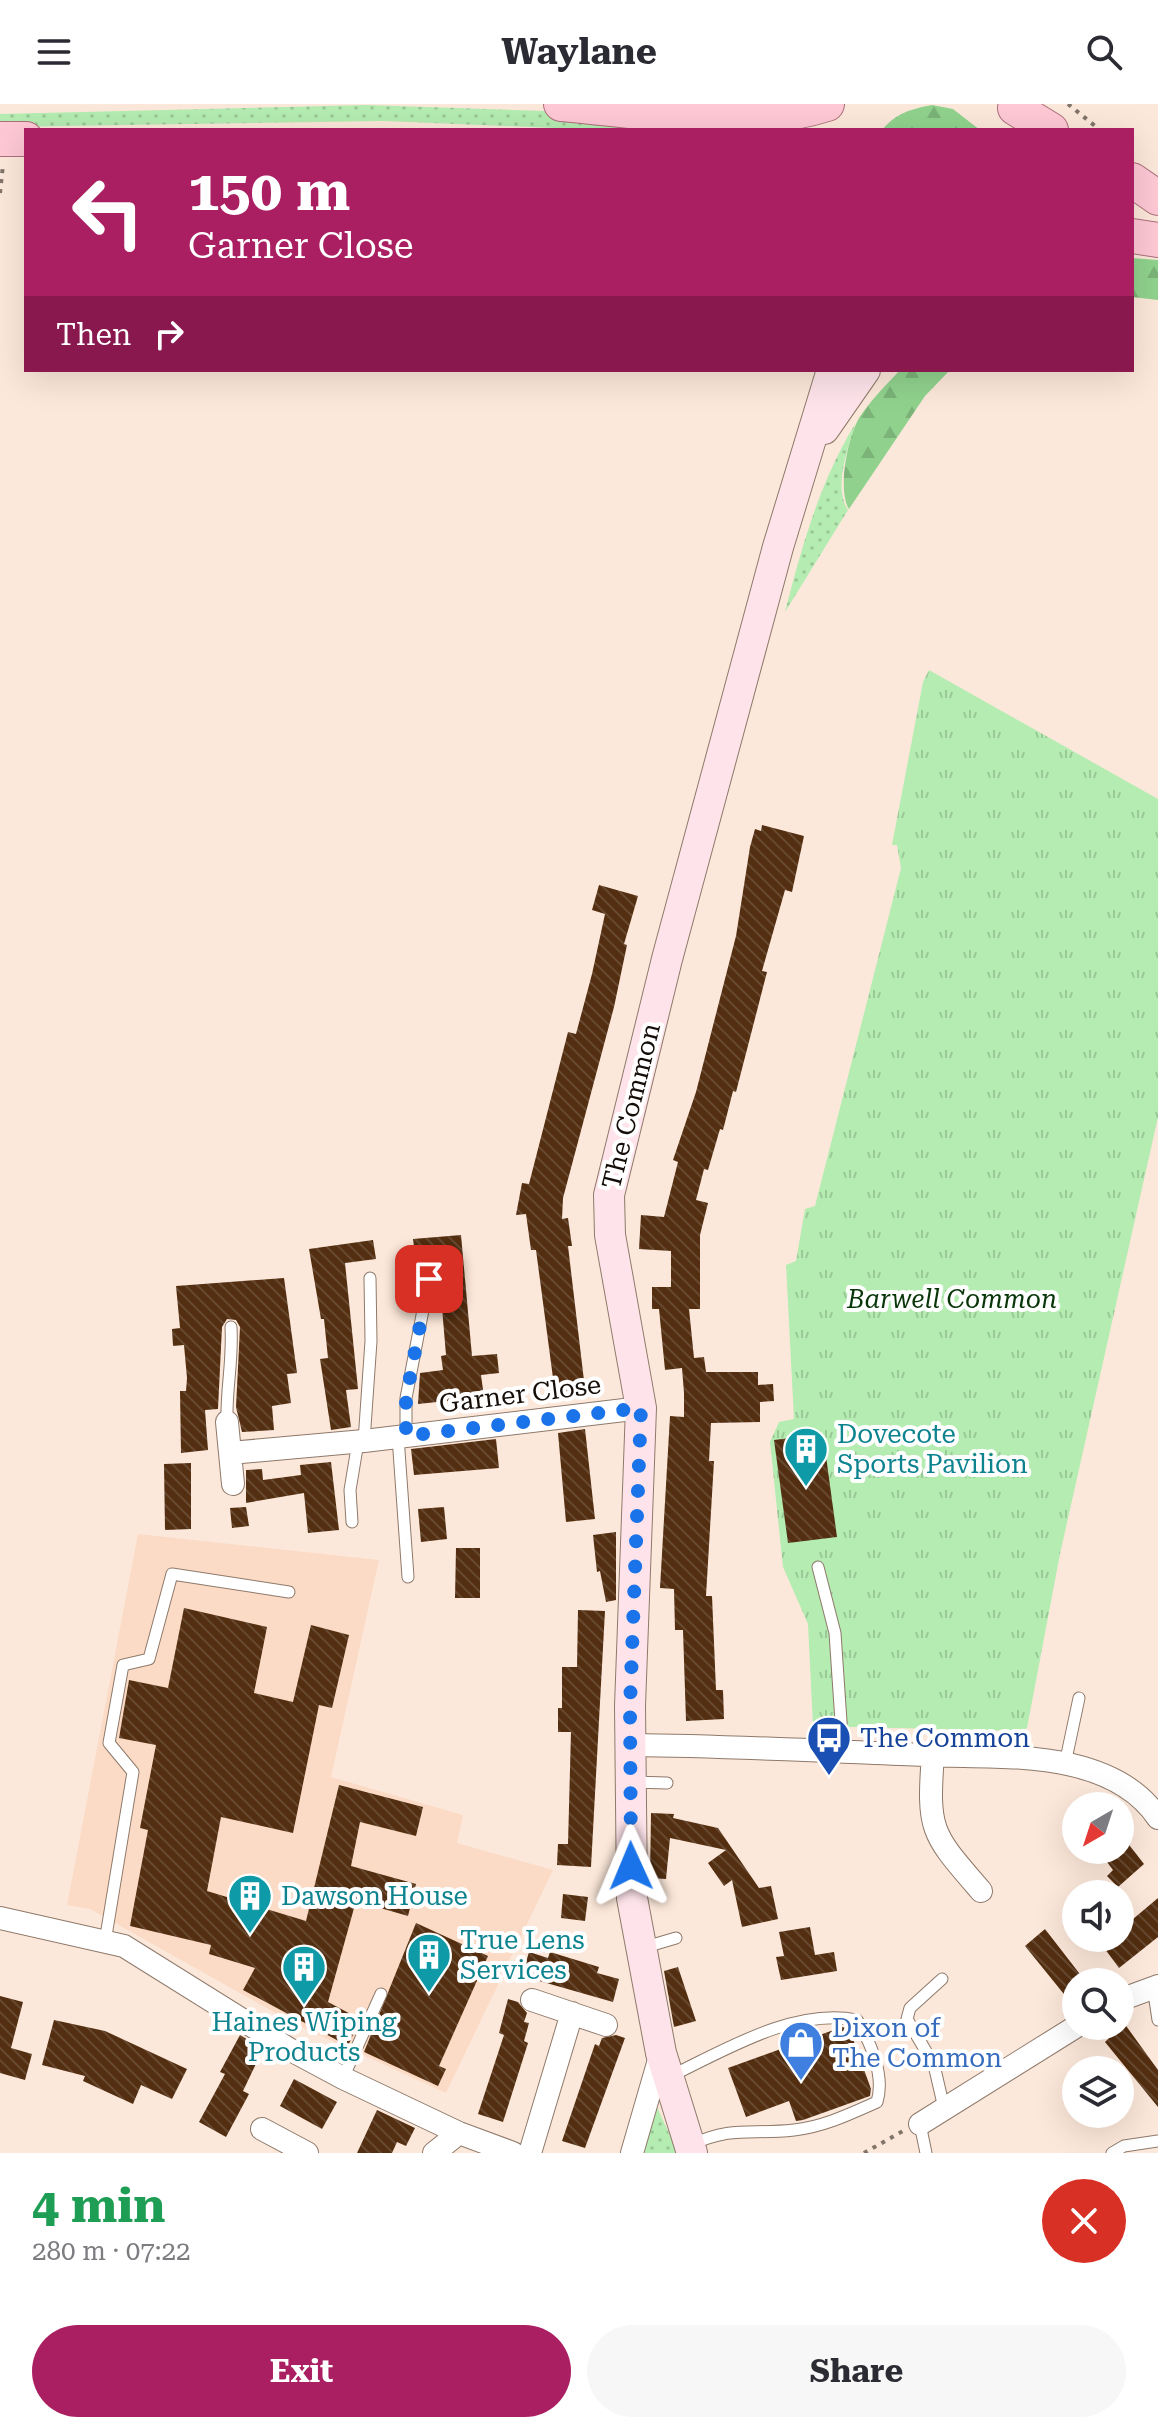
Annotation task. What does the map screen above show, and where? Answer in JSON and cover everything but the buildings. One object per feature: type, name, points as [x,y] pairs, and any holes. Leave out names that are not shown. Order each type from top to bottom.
[{"type":"main road","points":[[561,104],[717,117],[808,110],[827,104]]},
{"type":"main road","points":[[837,128],[851,104]]},
{"type":"main road","points":[[1017,114],[1047,128]]},
{"type":"main road","points":[[1134,181],[1158,198]]},
{"type":"main road","points":[[1134,236],[1158,240]]},
{"type":"street","name":"The Common","points":[[691,2149],[665,2066],[632,1898],[631,1782],[641,1408],[610,1235],[609,1195],[686,890],[778,547],[831,372]]},
{"type":"street","name":"The Common","points":[[805,462],[864,372]]},
{"type":"street","name":"Garner Close","points":[[230,1453],[361,1442],[641,1408]]},
{"type":"street","points":[[227,1422],[233,1484]]},
{"type":"street","points":[[632,1745],[1017,1757],[1065,1764],[1123,1784],[1140,1796],[1158,1818]]},
{"type":"street","points":[[933,1755],[931,1786],[935,1833],[981,1891]]},
{"type":"street","points":[[0,1918],[124,1946],[289,2049],[343,2078],[459,2133],[513,2153]]},
{"type":"street","points":[[1134,1995],[1156,1987]]},
{"type":"street","points":[[532,2000],[606,2025]]},
{"type":"street","points":[[530,2153],[572,2013]]},
{"type":"street","points":[[920,2124],[1062,2035]]},
{"type":"street","points":[[632,2153],[665,2066]]},
{"type":"street","points":[[262,2129],[307,2153]]},
{"type":"street","points":[[434,2153],[459,2133]]},
{"type":"lane","points":[[352,1522],[350,1490],[361,1442],[371,1341],[370,1278]]},
{"type":"lane","name":"Garner Close","points":[[408,1577],[402,1437],[406,1398],[429,1279]]},
{"type":"lane","points":[[227,1422],[226,1383],[233,1370],[231,1327]]},
{"type":"lane","points":[[818,1567],[835,1633],[843,1751]]},
{"type":"lane","points":[[105,1942],[133,1772],[109,1743],[123,1665],[149,1659],[172,1574],[289,1592]]},
{"type":"lane","points":[[1065,1764],[1079,1698]]},
{"type":"lane","points":[[631,1782],[667,1783]]},
{"type":"lane","points":[[642,1948],[676,1938]]},
{"type":"lane","points":[[942,1979],[910,2008],[907,2019],[934,2065],[944,2108]]},
{"type":"lane","points":[[1156,1987],[1158,2020]]},
{"type":"lane","points":[[343,2078],[381,1994]]},
{"type":"lane","points":[[665,2066],[800,2022],[843,2017],[857,2020],[875,2063],[882,2086],[877,2102],[835,2120],[793,2130],[720,2132],[691,2149]]},
{"type":"lane","points":[[920,2124],[926,2153]]},
{"type":"lane","points":[[1112,2153],[1124,2146],[1158,2141]]},
{"type":"path","points":[[1068,104],[1098,128]]},
{"type":"path","points":[[0,193],[10,144]]},
{"type":"path","points":[[864,2153],[920,2124]]},
{"type":"shaded area","points":[[138,1534],[379,1560],[331,1777],[463,1815],[457,1843],[553,1870],[446,2093],[297,2025],[90,1909],[67,1905]]},
{"type":"green space","points":[[367,105],[544,111],[695,128],[554,128],[384,121],[0,127],[0,114]]},
{"type":"green space","points":[[932,105],[953,109],[977,128],[884,128],[893,119]]},
{"type":"green space","points":[[1134,258],[1158,260],[1158,300],[1134,297]]},
{"type":"green space","points":[[898,372],[948,372],[925,396],[849,509],[844,489],[848,450],[859,418]]},
{"type":"green space","points":[[855,424],[842,479],[848,510],[785,612],[822,492]]},
{"type":"green space","name":"Barwell Common","points":[[929,670],[1158,799],[1158,1117],[1060,1554],[1027,1728],[1022,1731],[813,1726],[808,1624],[783,1567],[770,1442],[779,1422],[794,1419],[786,1265],[796,1261],[805,1209],[815,1206],[901,868],[897,845],[892,845],[923,682]]},
{"type":"green space","points":[[656,2105],[678,2153],[644,2153]]},
{"type":"place","name":"Dovecote Sports Pavilion","points":[[806,1488]]},
{"type":"place","name":"The Common","points":[[829,1777]]},
{"type":"place","name":"Dawson House","points":[[250,1935]]},
{"type":"place","name":"True Lens Services","points":[[429,1994]]},
{"type":"place","name":"Haines Wiping Products","points":[[304,2006]]},
{"type":"place","name":"Dixon of The Common","points":[[801,2082]]},
{"type":"route","points":[[429,1279],[406,1398],[406,1436],[641,1408],[630,1706],[631,1866]]}]
